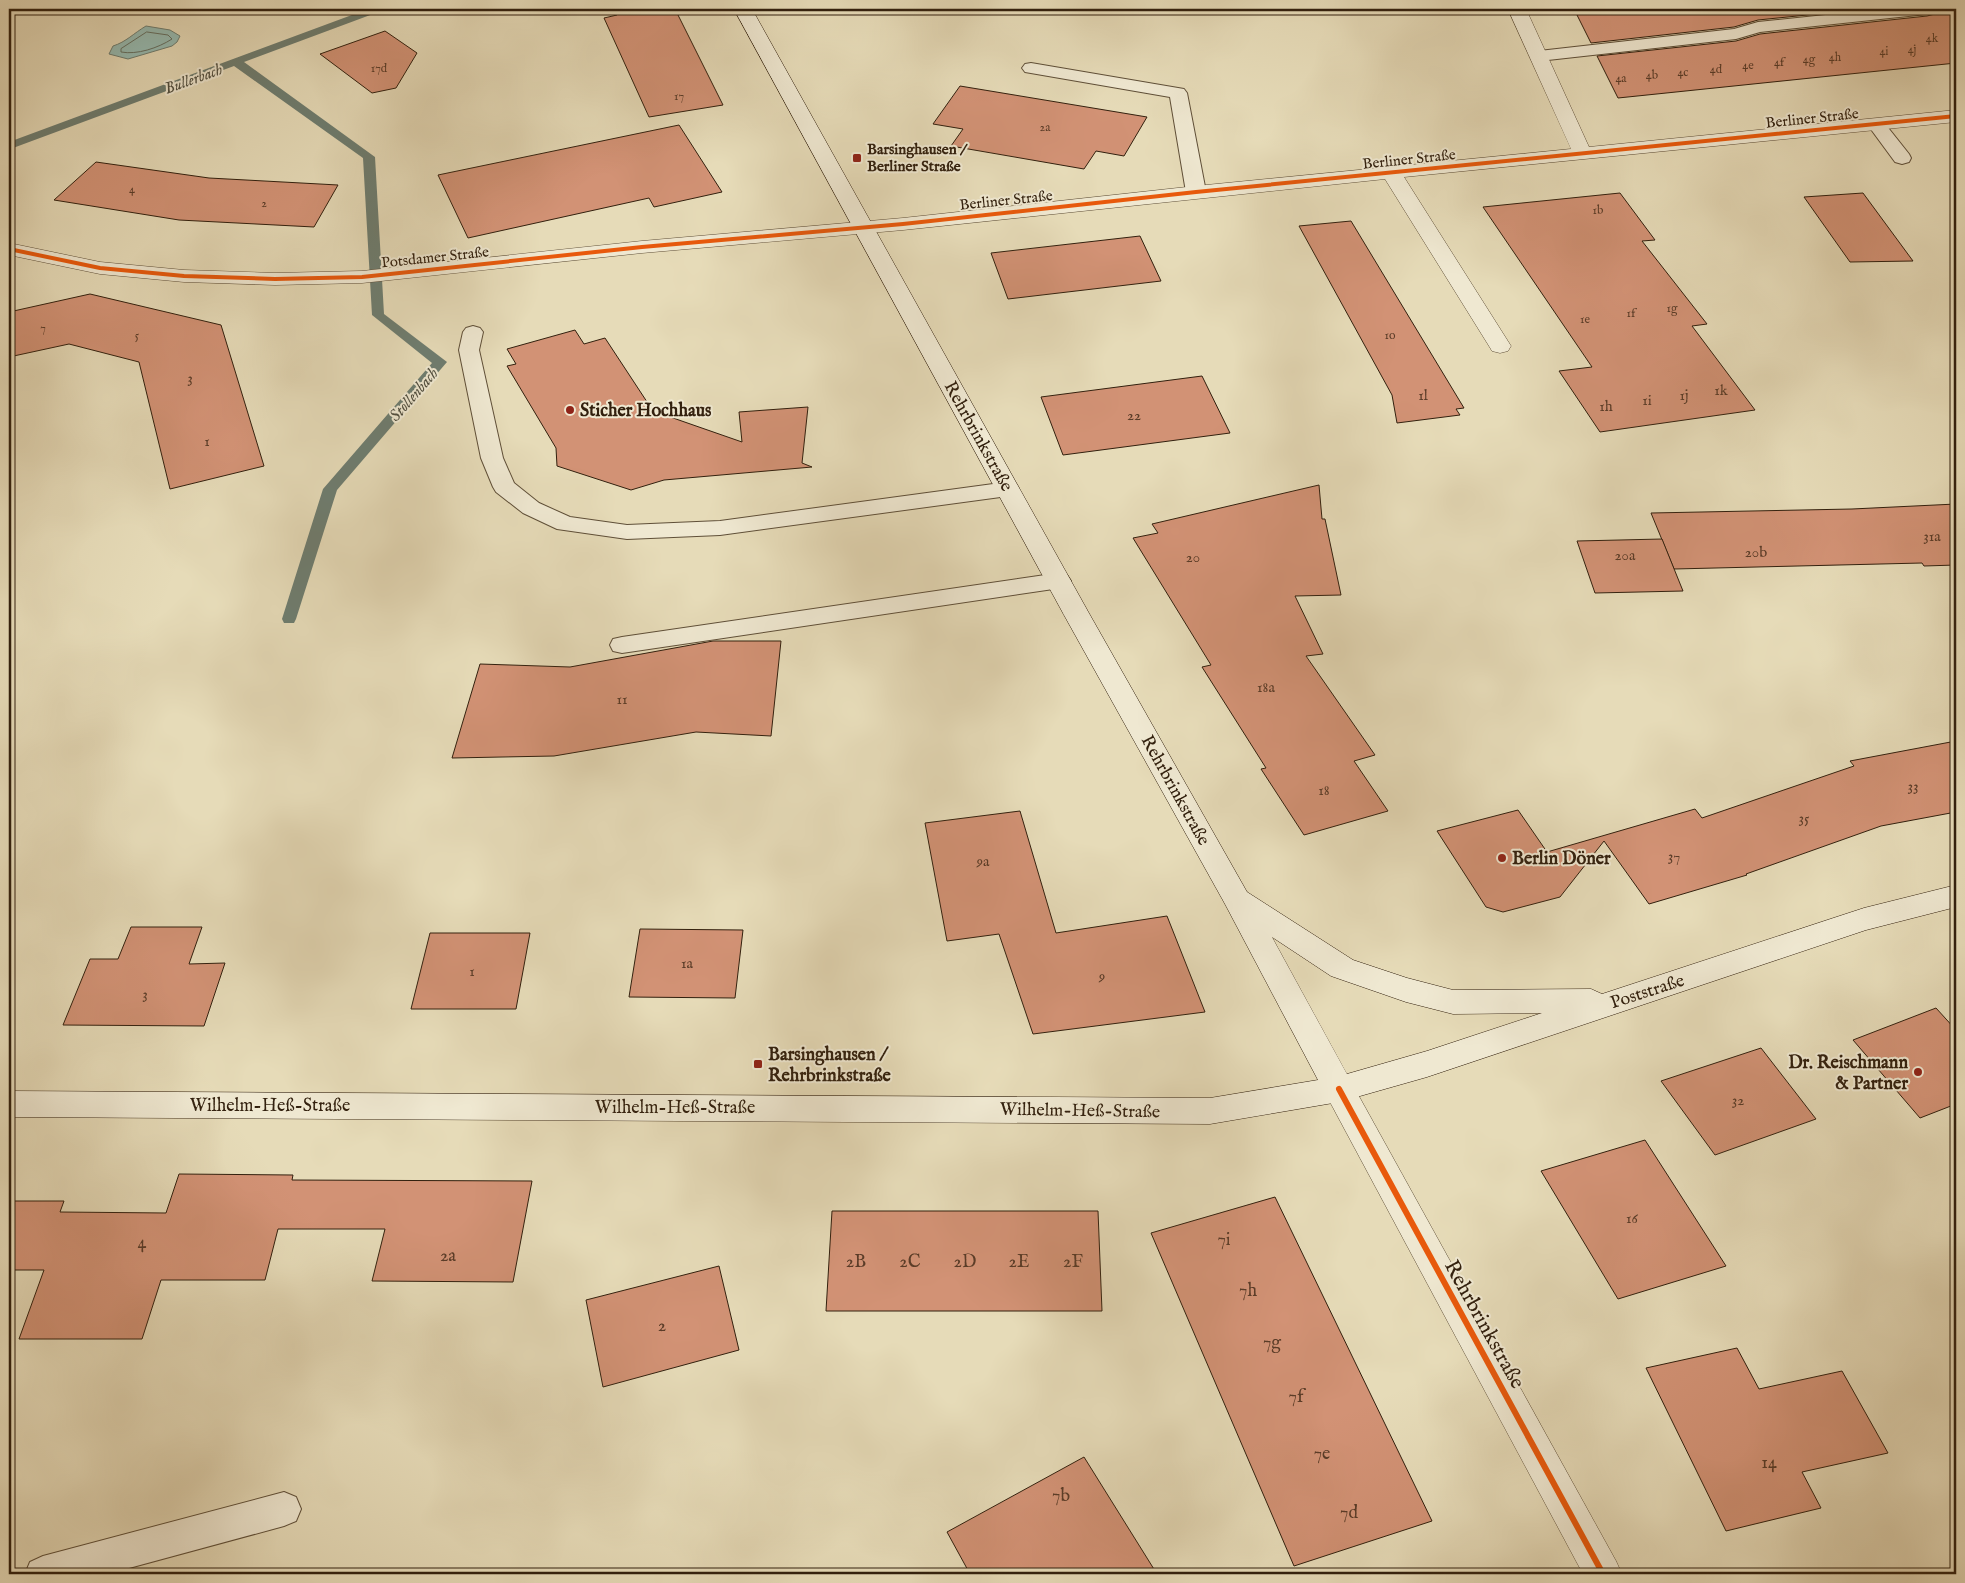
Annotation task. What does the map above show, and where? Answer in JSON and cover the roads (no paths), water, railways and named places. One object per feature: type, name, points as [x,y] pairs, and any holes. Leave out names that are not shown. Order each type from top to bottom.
[{"type":"main road","name":"Rehrbrinkstraße","points":[[743,9],[1237,899],[1338,1089],[1603,1574]]},
{"type":"main road","points":[[1517,9],[1583,154]]},
{"type":"main road","name":"Berliner Straße","points":[[864,227],[1956,116]]},
{"type":"main road","name":"Berliner Straße","points":[[1392,174],[1500,346]]},
{"type":"main road","name":"Potsdamer Straße","points":[[9,249],[100,268],[184,276],[275,279],[362,277],[652,246],[864,227]]},
{"type":"main road","name":"Poststraße","points":[[1338,1089],[1427,1064],[1864,919],[1956,896]]},
{"type":"main road","points":[[1237,899],[1342,968],[1406,990],[1453,1002],[1617,1001]]},
{"type":"main road","name":"Wilhelm-Heß-Straße","points":[[9,1104],[1210,1111],[1338,1089]]},
{"type":"lane","points":[[1539,56],[1736,34],[1758,27],[1927,9]]},
{"type":"lane","points":[[1031,68],[1178,93],[1196,192]]},
{"type":"lane","points":[[1876,124],[1902,158]]},
{"type":"lane","points":[[473,332],[469,350],[492,458],[504,487],[531,508],[565,524],[627,532],[720,528],[1008,489]]},
{"type":"lane","points":[[622,645],[1059,581]]},
{"type":"lane","points":[[43,1574],[284,1509]]},
{"type":"water","points":[[146,26],[170,30],[180,36],[172,46],[128,59],[109,54],[113,46],[126,40]]},
{"type":"waterway","name":"Bullerbach","points":[[9,146],[377,9]]},
{"type":"waterway","name":"Stollenbach","points":[[236,62],[369,157],[378,315],[440,362],[330,489],[289,619]]},
{"type":"place","name":"Barsinghausen / Berliner Straße","points":[[857,158]]},
{"type":"place","name":"Sticher Hochhaus","points":[[570,410]]},
{"type":"place","name":"Berlin Döner","points":[[1502,858]]},
{"type":"place","name":"Barsinghausen / Rehrbrinkstraße","points":[[758,1064]]},
{"type":"place","name":"Dr. Reischmann & Partner","points":[[1918,1072]]}]
